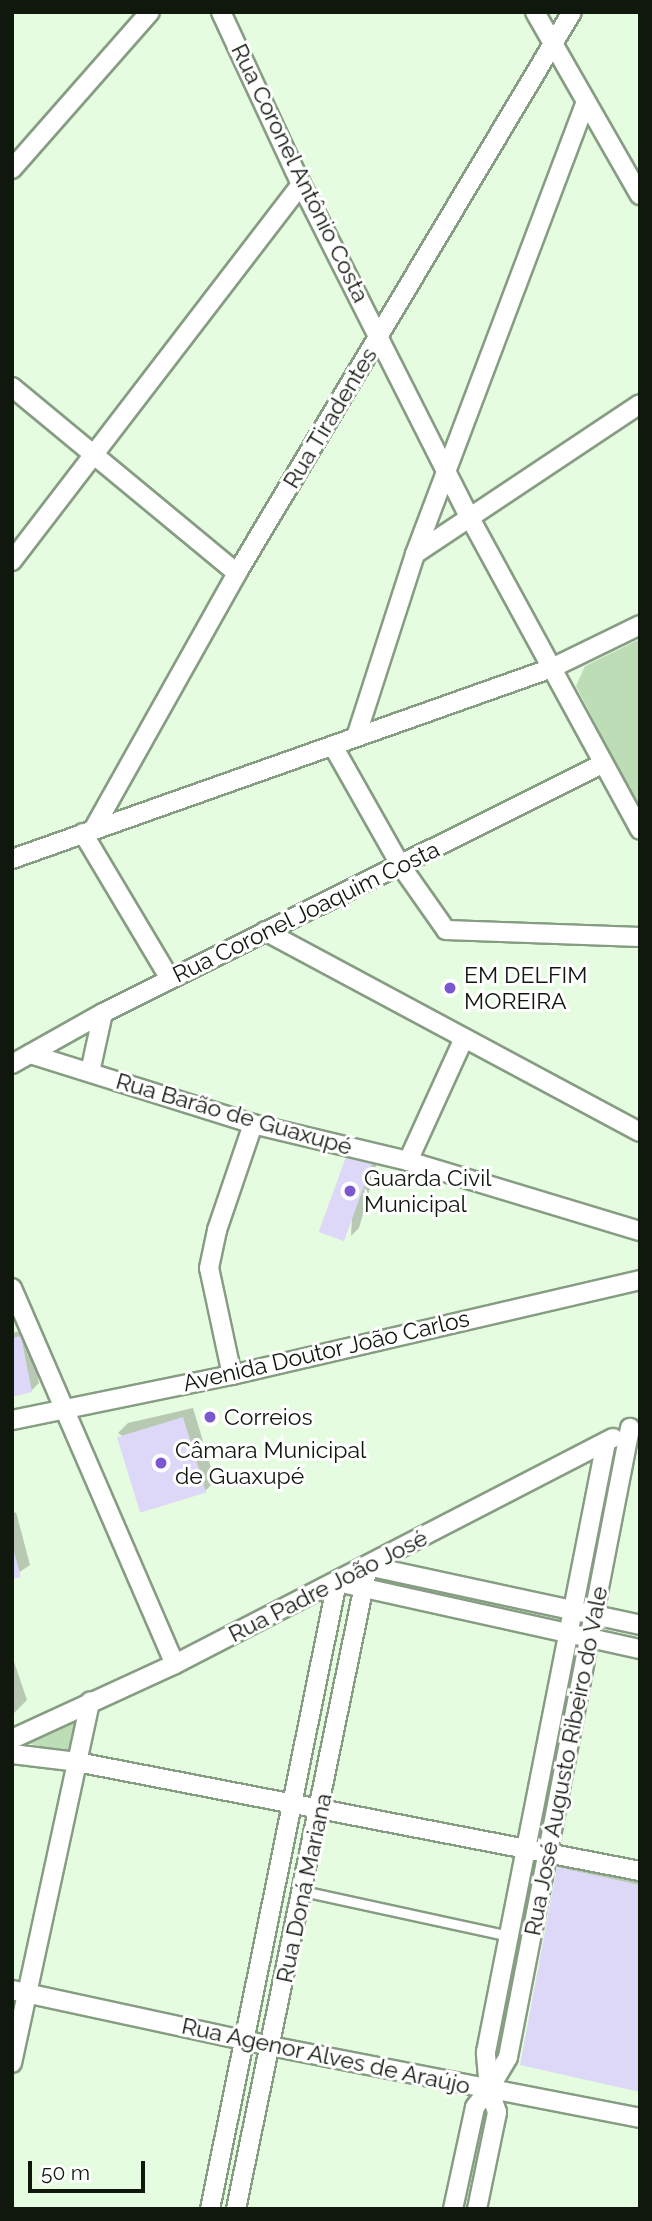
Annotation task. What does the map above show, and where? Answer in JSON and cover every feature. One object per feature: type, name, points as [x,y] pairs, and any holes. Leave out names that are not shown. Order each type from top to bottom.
[{"type":"street","name":"Rua Coronel Antônio Costa","points":[[221,12],[301,184],[380,335],[470,518],[640,830]]},
{"type":"street","points":[[535,12],[585,104],[640,195]]},
{"type":"street","name":"Rua Tiradentes","points":[[88,830],[237,573],[572,12]]},
{"type":"street","points":[[12,169],[139,16]]},
{"type":"street","points":[[356,737],[415,554],[585,104]]},
{"type":"street","points":[[12,561],[301,184]]},
{"type":"street","points":[[12,387],[237,573]]},
{"type":"street","points":[[415,554],[640,404]]},
{"type":"street","points":[[12,859],[552,668],[640,625]]},
{"type":"street","points":[[332,746],[401,866],[439,923],[456,933],[640,937]]},
{"type":"street","name":"Rua Coronel Joaquim Costa","points":[[12,1063],[170,979],[602,764]]},
{"type":"street","points":[[88,830],[170,979]]},
{"type":"street","points":[[265,931],[640,1132]]},
{"type":"street","points":[[90,1072],[103,1013]]},
{"type":"street","points":[[408,1161],[464,1038]]},
{"type":"street","name":"Rua Barão de Guaxupé","points":[[30,1054],[253,1124],[408,1161],[640,1231]]},
{"type":"street","points":[[232,1375],[209,1268],[217,1230],[253,1124]]},
{"type":"street","name":"Avenida Doutor João Carlos","points":[[12,1420],[66,1406],[232,1375],[640,1280]]},
{"type":"street","points":[[12,1288],[66,1406],[175,1664]]},
{"type":"street","name":"Rua Padre João José","points":[[12,1739],[175,1664],[635,1426]]},
{"type":"street","name":"Rua José Augusto Ribeiro do Vale","points":[[453,2209],[475,2107],[508,2057],[635,1426]]},
{"type":"street","name":"Rua José Augusto Ribeiro do Vale","points":[[477,2209],[497,2112],[489,2089],[486,2052],[606,1442]]},
{"type":"street","points":[[368,1566],[640,1625]]},
{"type":"street","name":"Rua Doná Mariana","points":[[236,2209],[321,1809],[368,1566]]},
{"type":"street","points":[[337,1582],[640,1648]]},
{"type":"street","name":"Rua Doná Mariana","points":[[210,2209],[243,2040],[295,1804],[337,1582]]},
{"type":"street","points":[[12,2063],[19,1992],[78,1762],[90,1701]]},
{"type":"street","points":[[12,1754],[78,1762],[640,1871]]},
{"type":"street","name":"Rua Agenor Alves de Araújo","points":[[19,1992],[270,2046],[640,2118]]},
{"type":"lane","points":[[303,1891],[509,1936]]},
{"type":"green space","points":[[640,639],[640,810],[576,686],[585,666]]},
{"type":"green space","points":[[82,1713],[69,1754],[24,1742]]},
{"type":"building","name":"Guarda Civil Municipal","points":[[347,1154],[372,1163],[344,1241],[319,1232]]},
{"type":"building","points":[[21,1336],[32,1392],[12,1397],[12,1338]]},
{"type":"building","name":"Câmara Municipal de Guaxupé","points":[[183,1417],[206,1493],[140,1513],[117,1437]]},
{"type":"building","points":[[12,1549],[21,1577],[12,1579]]},
{"type":"building","points":[[557,1867],[640,1885],[640,2092],[520,2065]]},
{"type":"place","name":"EM DELFIM MOREIRA","points":[[450,988]]},
{"type":"place","name":"Guarda Civil Municipal","points":[[350,1191]]},
{"type":"place","name":"Correios","points":[[210,1417]]},
{"type":"place","name":"Câmara Municipal de Guaxupé","points":[[161,1463]]}]
